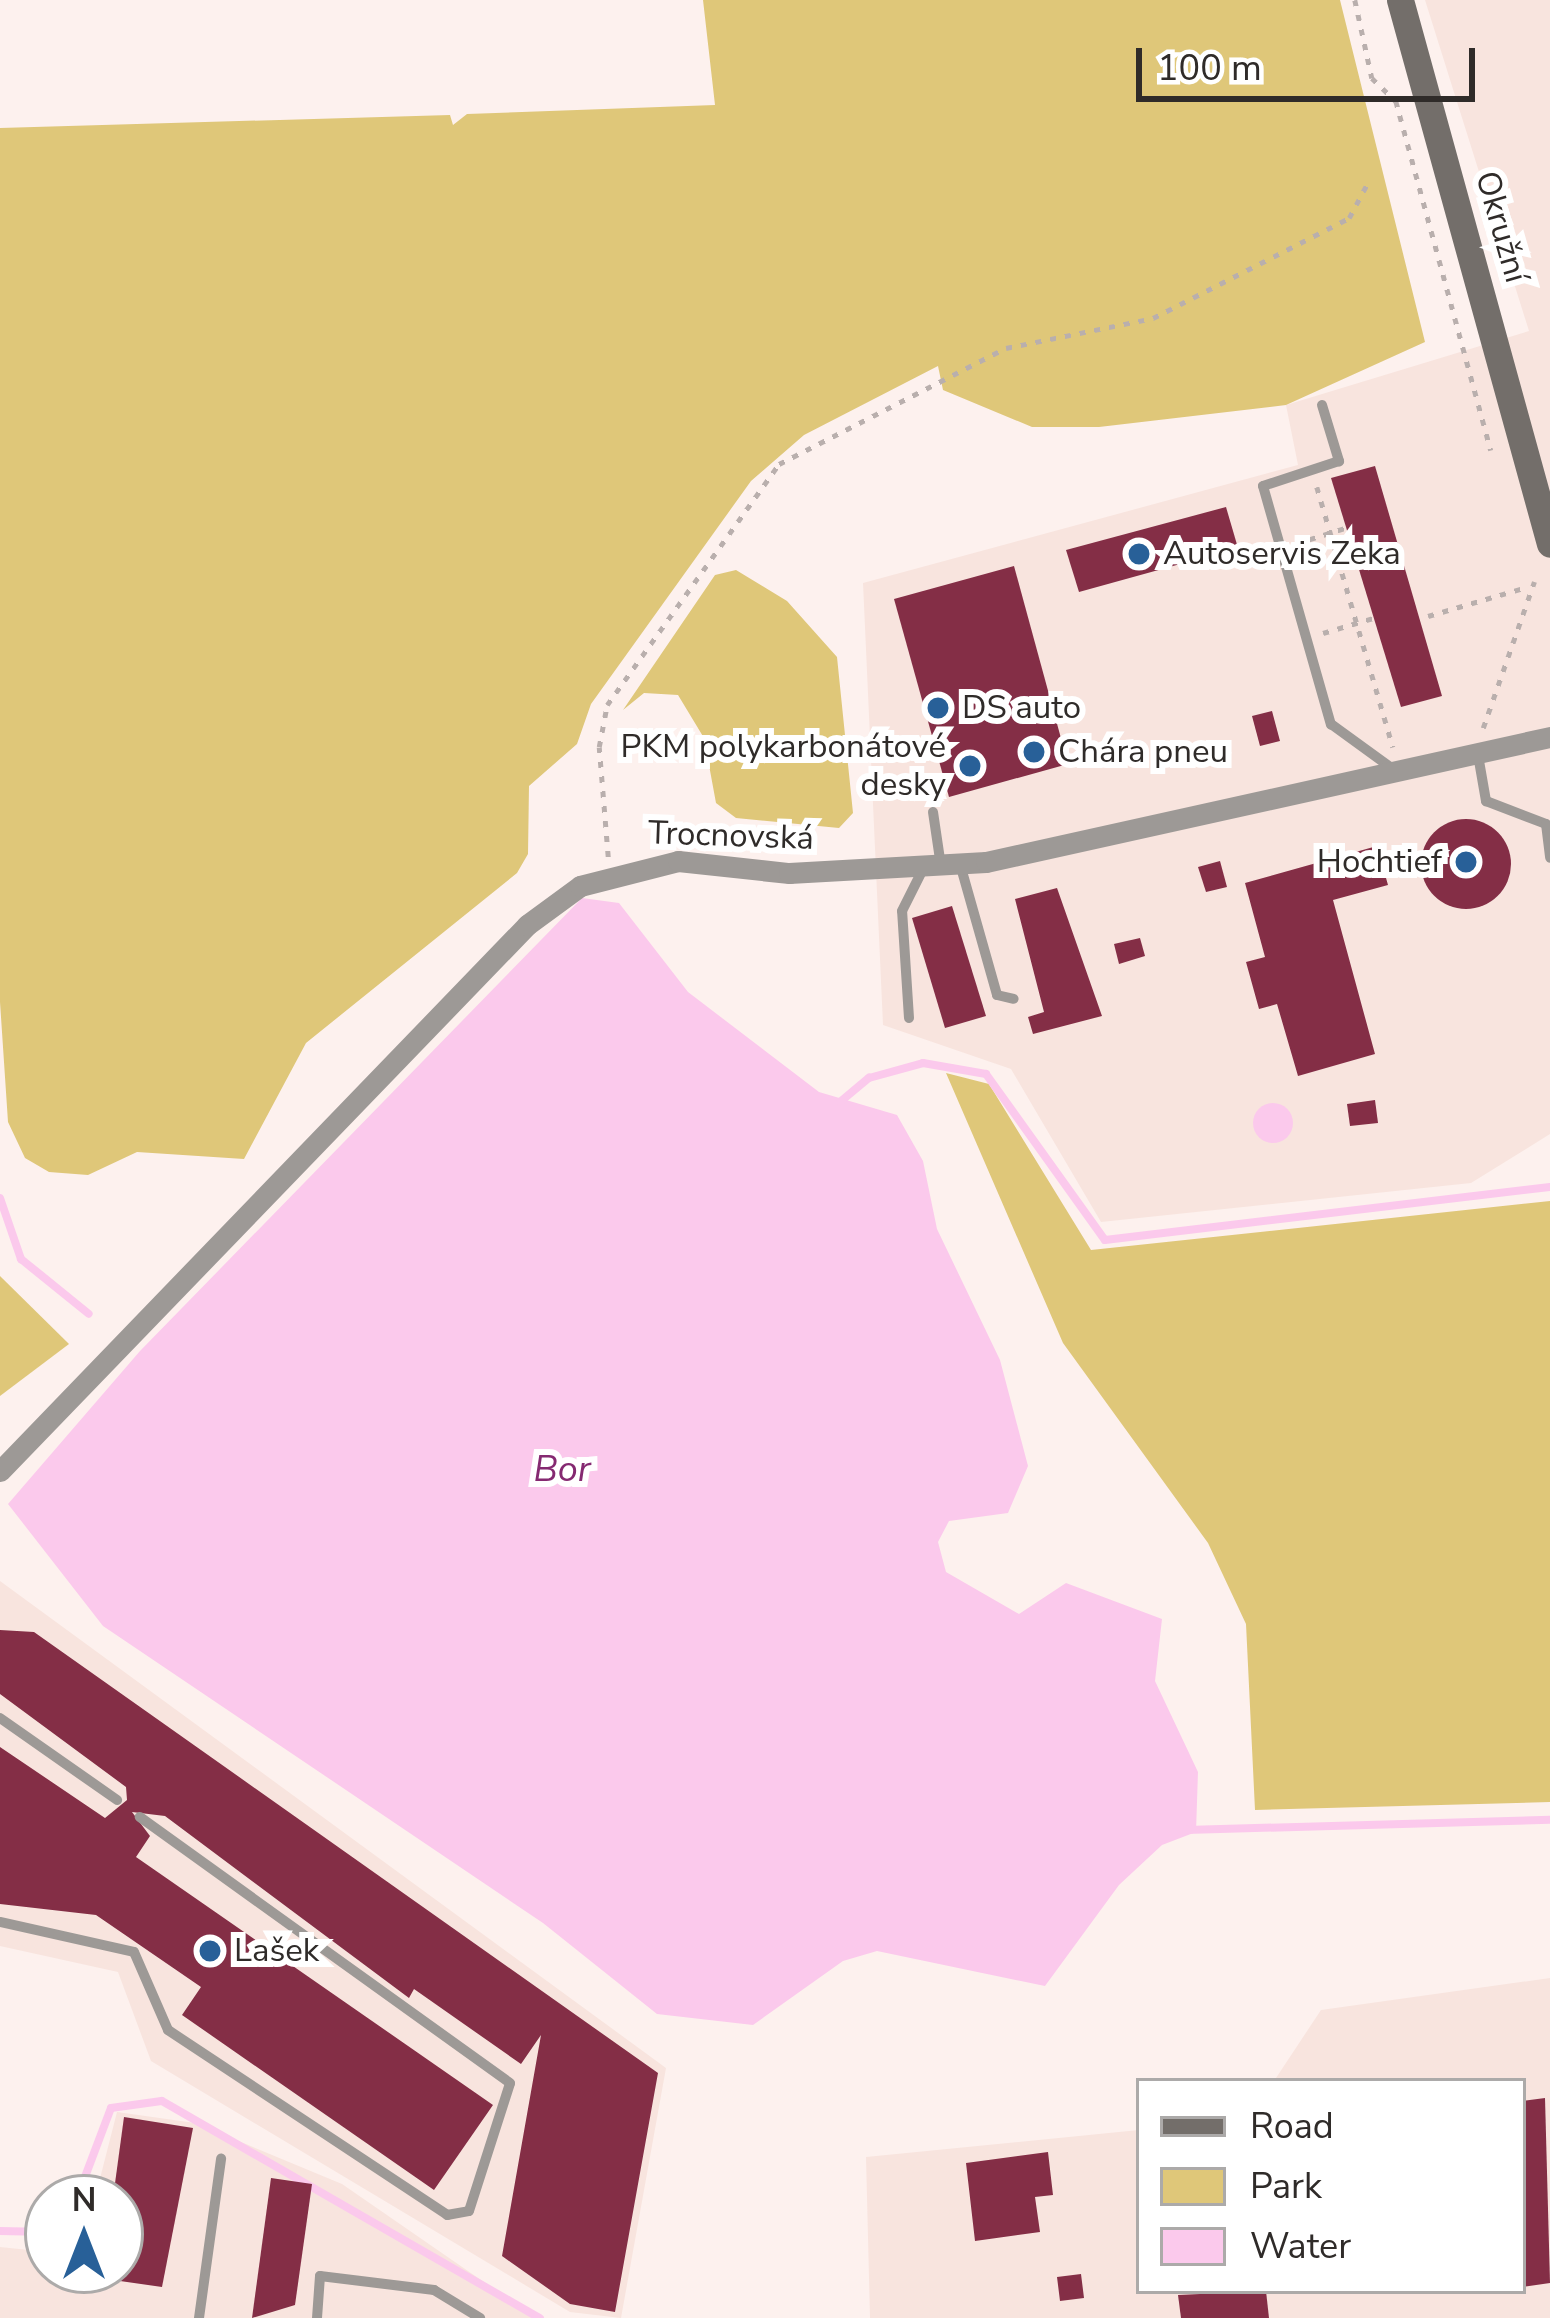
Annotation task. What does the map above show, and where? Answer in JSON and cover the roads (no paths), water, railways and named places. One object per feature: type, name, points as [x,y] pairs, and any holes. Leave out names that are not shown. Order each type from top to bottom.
[{"type":"main road","name":"Okružní","points":[[1400,0],[1550,544]]},
{"type":"street","name":"Trocnovská","points":[[0,1471],[527,925],[610,874],[679,862],[788,873],[942,866],[1400,774],[1550,737]]},
{"type":"lane","points":[[1322,404],[1339,461],[1263,486],[1331,724],[1400,774]]},
{"type":"lane","points":[[1478,755],[1486,801],[1546,824],[1550,858]]},
{"type":"lane","points":[[933,812],[942,866],[997,995],[1014,999]]},
{"type":"lane","points":[[909,1018],[902,911],[942,866]]},
{"type":"lane","points":[[0,1718],[117,1800]]},
{"type":"lane","points":[[0,1922],[134,1952],[168,2030],[447,2216],[469,2211],[510,2083],[140,1817]]},
{"type":"lane","points":[[199,2318],[221,2159]]},
{"type":"lane","points":[[316,2318],[320,2276],[434,2290],[480,2318]]},
{"type":"water","name":"Bor","points":[[582,898],[619,903],[688,992],[819,1092],[897,1115],[923,1161],[937,1229],[1000,1360],[1028,1466],[1008,1513],[949,1521],[938,1542],[946,1572],[1019,1614],[1066,1583],[1162,1619],[1155,1681],[1198,1772],[1196,1832],[1162,1845],[1119,1885],[1045,1986],[877,1951],[843,1961],[753,2025],[657,2014],[543,1923],[103,1626],[8,1504],[140,1351]]},
{"type":"water","points":[[1273,1103],[1287,1109],[1293,1123],[1287,1137],[1273,1143],[1259,1137],[1253,1123],[1259,1109]]},
{"type":"waterway","points":[[840,1102],[869,1078],[923,1063],[986,1074],[1105,1240],[1550,1187]]},
{"type":"waterway","points":[[0,1198],[21,1259],[89,1314]]},
{"type":"waterway","points":[[1186,1830],[1550,1820]]},
{"type":"waterway","points":[[86,2174],[111,2108],[162,2101],[540,2318]]},
{"type":"waterway","points":[[0,2231],[24,2232]]},
{"type":"place","name":"Autoservis Zeka","points":[[1139,554]]},
{"type":"place","name":"DS auto","points":[[938,708]]},
{"type":"place","name":"Chára pneu","points":[[1034,752]]},
{"type":"place","name":"PKM polykarbonátové desky","points":[[970,766]]},
{"type":"place","name":"Hochtief","points":[[1466,862]]},
{"type":"place","name":"Lašek","points":[[210,1951]]}]
